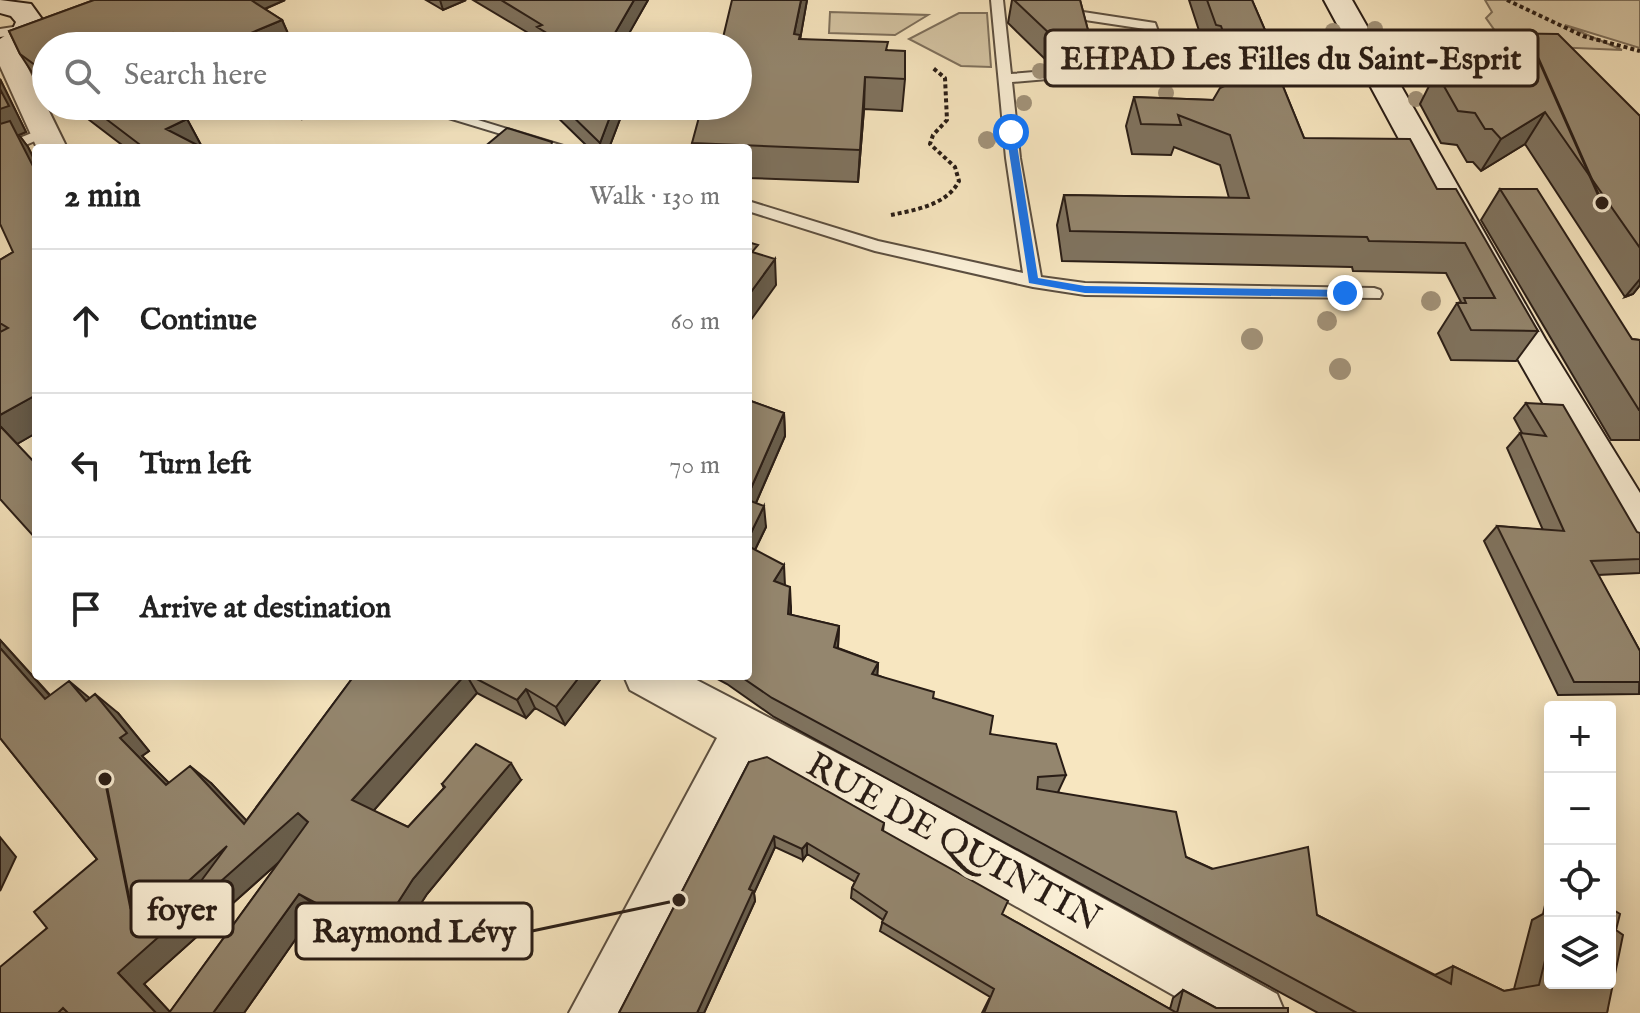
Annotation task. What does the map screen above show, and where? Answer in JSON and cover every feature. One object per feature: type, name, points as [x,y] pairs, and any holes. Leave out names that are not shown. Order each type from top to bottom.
[{"type":"street","points":[[1338,0],[1529,345],[1640,532]]},
{"type":"street","points":[[0,5],[21,10],[32,54]]},
{"type":"street","points":[[44,120],[48,140]]},
{"type":"street","name":"RUE DE QUINTIN","points":[[653,680],[1258,1013]]},
{"type":"street","points":[[596,1013],[746,730]]},
{"type":"lane","points":[[1003,3],[1005,79],[1013,158],[1033,281]]},
{"type":"lane","points":[[1005,79],[1163,65],[1150,26],[1043,10]]},
{"type":"lane","points":[[465,120],[549,144]]},
{"type":"lane","points":[[0,152],[48,140]]},
{"type":"lane","points":[[752,207],[875,246],[1033,281],[1085,289],[1374,294]]},
{"type":"path","points":[[1507,0],[1583,36],[1640,51]]},
{"type":"path","points":[[1391,49],[1461,52],[1450,35]]},
{"type":"path","points":[[891,215],[936,203],[952,194],[958,184],[959,174],[953,164],[930,144],[933,135],[947,120],[945,78],[933,68]]},
{"type":"shaded area","points":[[1485,0],[1640,0],[1640,48],[1565,25],[1622,50],[1505,45],[1486,18],[1492,12]]},
{"type":"shaded area","points":[[830,12],[928,15],[895,35],[829,33]]},
{"type":"shaded area","points":[[959,13],[987,13],[991,67],[961,66],[909,39]]},
{"type":"building","points":[[94,0],[251,0],[282,20],[253,32],[32,32],[32,63],[20,54],[9,31]]},
{"type":"building","points":[[501,0],[634,0],[616,32],[545,32],[537,27],[542,25]]},
{"type":"building","points":[[732,0],[801,0],[794,34],[800,35],[799,39],[888,42],[886,50],[905,51],[905,79],[865,77],[860,150],[692,143],[698,120],[752,120],[752,32],[724,32]]},
{"type":"building","points":[[1014,0],[1080,0],[1089,34],[1051,35]]},
{"type":"building","points":[[1207,0],[1252,0],[1284,74],[1278,74],[1304,138],[1410,139],[1437,189],[1456,189],[1538,331],[1471,330],[1457,303],[1466,303],[1464,298],[1495,298],[1465,243],[1369,241],[1367,237],[1070,231],[1064,195],[1249,198],[1230,135],[1178,115],[1181,125],[1141,124],[1134,97],[1213,100],[1220,88],[1240,79],[1221,26],[1216,25]]},
{"type":"building","points":[[1488,33],[1558,34],[1640,116],[1640,248],[1545,112],[1501,139],[1492,129],[1485,129],[1475,113],[1458,111],[1436,72],[1516,74]]},
{"type":"building","points":[[0,89],[9,106],[0,109]]},
{"type":"building","points":[[107,120],[185,120],[166,129],[195,144],[139,144]]},
{"type":"building","points":[[576,120],[609,120],[600,143]]},
{"type":"building","points":[[10,121],[32,164],[32,397],[0,415],[0,332],[8,328],[0,323],[0,260],[13,252],[0,224],[0,124]]},
{"type":"building","points":[[507,128],[552,142],[552,144],[488,144]]},
{"type":"building","points":[[1500,189],[1537,189],[1632,339],[1640,340],[1640,410],[1639,410]]},
{"type":"building","points":[[752,252],[775,259],[752,291]]},
{"type":"building","points":[[752,401],[784,413],[752,486]]},
{"type":"building","points":[[1526,403],[1563,405],[1640,533],[1640,559],[1591,561],[1640,651],[1640,682],[1574,682],[1497,526],[1564,531],[1520,433],[1546,436]]},
{"type":"building","points":[[0,426],[32,460],[32,535],[0,499]]},
{"type":"building","points":[[752,502],[764,506],[752,531]]},
{"type":"building","points":[[752,548],[784,565],[774,581],[790,587],[788,614],[839,626],[834,647],[878,663],[872,674],[934,692],[933,698],[993,716],[990,734],[1056,744],[1066,775],[1038,777],[1037,789],[1176,812],[1186,857],[1212,869],[1308,847],[1317,915],[1451,984],[1453,966],[1504,991],[1539,985],[1544,965],[1544,989],[1612,989],[1607,1013],[1357,1013],[772,698],[746,680],[752,680]]},
{"type":"building","points":[[0,648],[45,699],[69,681],[86,701],[95,694],[127,733],[120,738],[166,785],[190,766],[244,824],[351,680],[460,680],[352,800],[408,827],[445,787],[442,784],[476,744],[511,763],[413,879],[377,935],[299,894],[213,1013],[169,1013],[308,822],[298,813],[211,890],[201,881],[227,846],[184,885],[199,901],[118,973],[156,1013],[68,1013],[63,1008],[58,1013],[0,1013],[0,967],[47,928],[34,912],[97,859],[0,738]]},
{"type":"building","points":[[479,680],[577,680],[556,707],[526,689],[517,700]]},
{"type":"building","points":[[767,757],[884,823],[882,830],[1008,901],[1002,914],[1177,1013],[984,1013],[994,989],[882,922],[887,912],[852,888],[859,874],[807,843],[802,849],[774,836],[749,889],[753,891],[697,1013],[619,1013],[749,762]]},
{"type":"building","points":[[1616,930],[1623,935],[1616,969]]},
{"type":"building","points":[[1183,990],[1216,1008],[1288,1008],[1288,1013],[1177,1013]]},
{"type":"place","name":"EHPAD Les Filles du Saint-Esprit","points":[[1602,203]]},
{"type":"place","name":"foyer","points":[[105,779]]},
{"type":"place","name":"Raymond Lévy","points":[[679,900]]},
{"type":"route","points":[[1011,132],[1033,281],[1085,289],[1345,293]]}]
